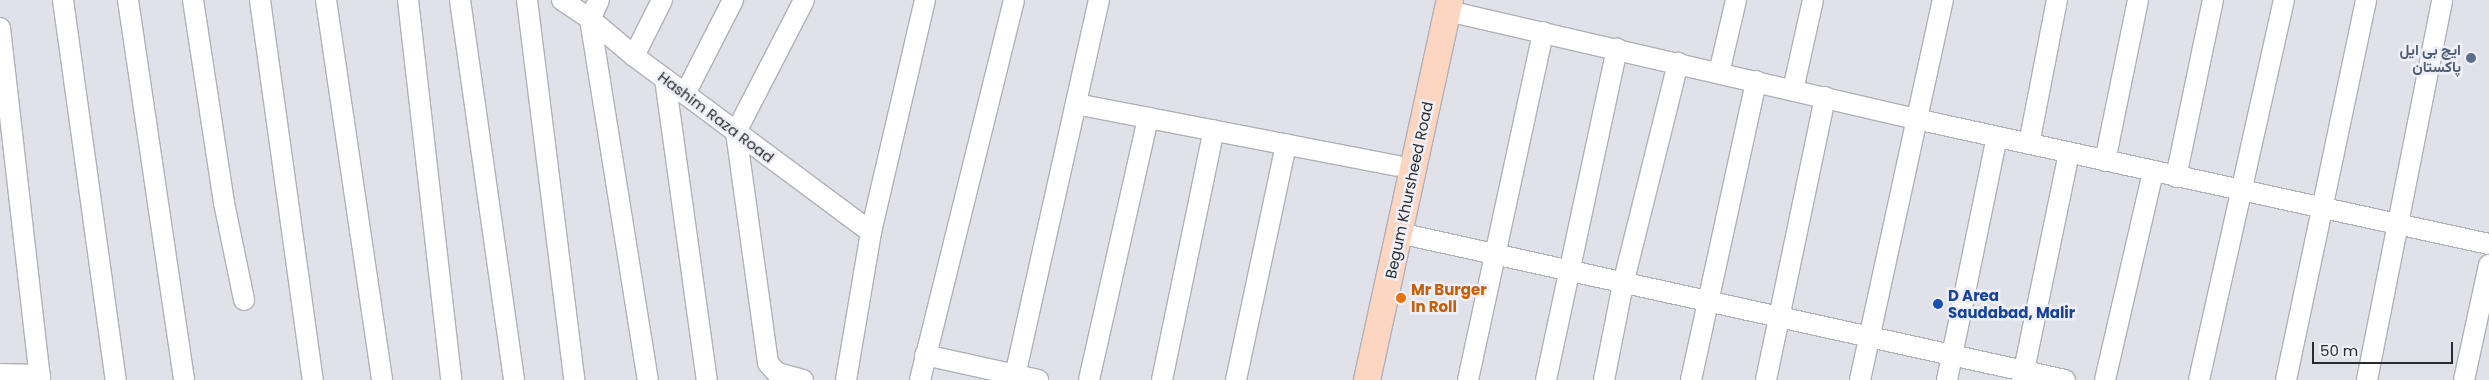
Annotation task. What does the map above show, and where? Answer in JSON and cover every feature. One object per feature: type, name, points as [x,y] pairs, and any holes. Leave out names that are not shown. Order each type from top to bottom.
[{"type":"main road","name":"Begum Khursheed Road","points":[[1367,380],[1369,336],[1398,166],[1444,4]]},
{"type":"main road","name":"Begum Khursheed Road","points":[[1351,380],[1369,336],[1399,233],[1444,4]]},
{"type":"street","points":[[64,0],[116,380]]},
{"type":"street","points":[[128,0],[184,380]]},
{"type":"street","points":[[193,0],[224,202],[244,300]]},
{"type":"street","points":[[260,0],[314,380]]},
{"type":"street","points":[[326,0],[382,380]]},
{"type":"street","points":[[408,0],[450,380]]},
{"type":"street","points":[[460,0],[514,380]]},
{"type":"street","points":[[527,0],[574,380]]},
{"type":"street","name":"Hashim Raza Road","points":[[562,0],[590,19],[634,56],[871,232]]},
{"type":"street","points":[[599,0],[590,19],[648,380]]},
{"type":"street","points":[[634,56],[662,0]]},
{"type":"street","points":[[685,94],[733,0]]},
{"type":"street","points":[[803,380],[777,373],[768,363],[736,132],[804,0]]},
{"type":"street","points":[[846,380],[871,232],[925,0]]},
{"type":"street","points":[[920,380],[1014,0]]},
{"type":"street","points":[[1015,378],[1100,0]]},
{"type":"street","points":[[1719,73],[1736,0]]},
{"type":"street","points":[[1793,90],[1813,0]]},
{"type":"street","points":[[1860,380],[1943,0]]},
{"type":"street","points":[[2029,144],[2057,0]]},
{"type":"street","points":[[2105,161],[2138,0]]},
{"type":"street","points":[[2176,177],[2213,0]]},
{"type":"street","points":[[2199,380],[2284,0]]},
{"type":"street","points":[[2286,380],[2366,0]]},
{"type":"street","points":[[2368,380],[2442,0]]},
{"type":"street","points":[[1444,4],[1544,32],[1916,119],[2489,244]]},
{"type":"street","points":[[0,28],[40,378],[0,374]]},
{"type":"street","points":[[1468,380],[1544,32]]},
{"type":"street","points":[[1546,380],[1617,49]]},
{"type":"street","points":[[1604,380],[1623,284],[1678,63]]},
{"type":"street","points":[[665,79],[707,380]]},
{"type":"street","points":[[1691,380],[1756,81]]},
{"type":"street","points":[[1766,380],[1824,97]]},
{"type":"street","points":[[1076,104],[1398,166]]},
{"type":"street","points":[[1089,380],[1148,118]]},
{"type":"street","points":[[1162,380],[1214,130]]},
{"type":"street","points":[[1947,380],[1997,137]]},
{"type":"street","points":[[1236,380],[1286,144]]},
{"type":"street","points":[[2023,375],[2069,153]]},
{"type":"street","points":[[2105,380],[2153,172]]},
{"type":"street","points":[[1399,233],[1623,284],[1871,336],[1952,355],[2023,375],[2065,380]]},
{"type":"street","points":[[2464,380],[2489,265]]},
{"type":"street","points":[[925,355],[1015,378],[1038,380]]},
{"type":"place","name":"ایچ بی ایل پاکستان","points":[[2471,58]]},
{"type":"place","name":"Mr Burger In Roll","points":[[1401,298]]},
{"type":"place","name":"D Area Saudabad, Malir","points":[[1938,304]]}]
